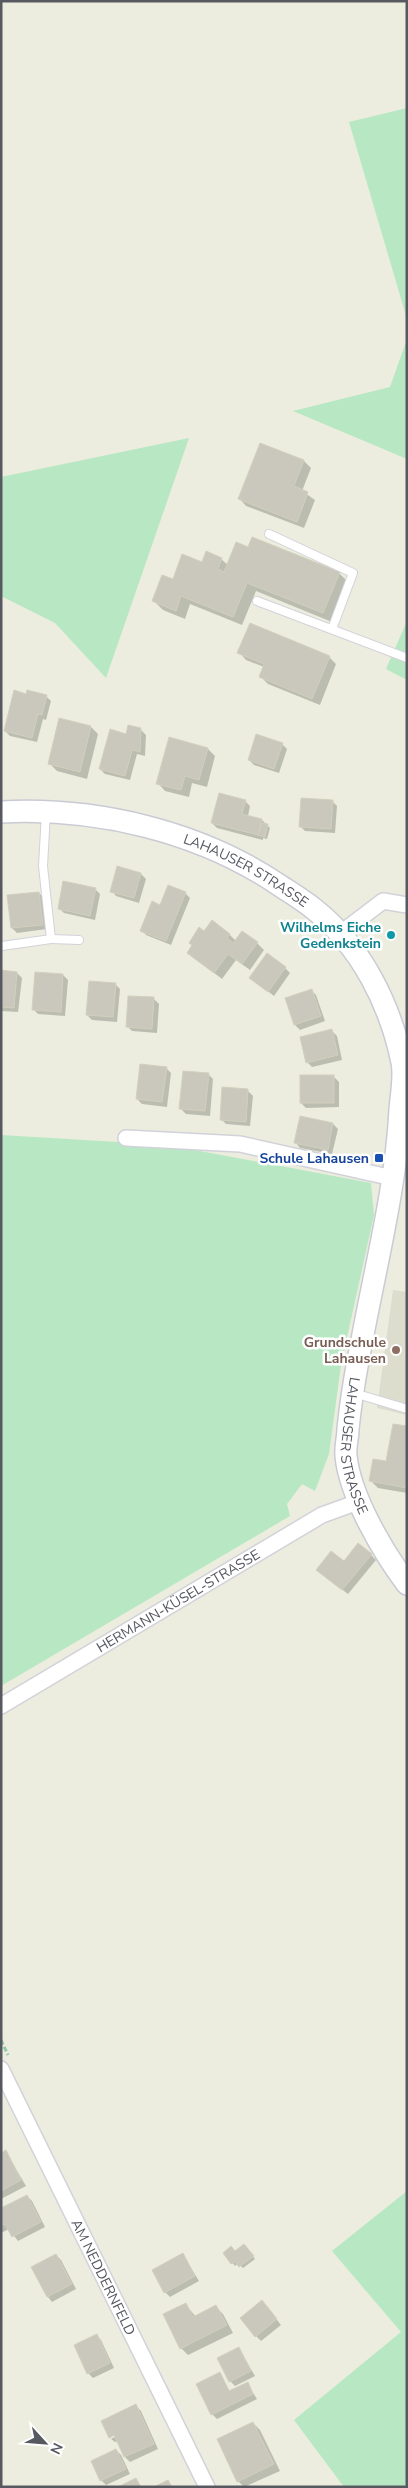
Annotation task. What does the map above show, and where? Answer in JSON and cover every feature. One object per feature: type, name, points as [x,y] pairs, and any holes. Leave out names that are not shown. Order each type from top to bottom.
[{"type":"street","name":"LAHAUSER STRASSE","points":[[1,812],[46,811],[78,814],[151,828],[203,846],[247,865],[314,909],[340,933],[372,977],[389,1018],[402,1065],[399,1138],[352,1392],[346,1455],[358,1502],[394,1568],[407,1584]]},
{"type":"street","points":[[340,933],[383,901],[407,905]]},
{"type":"street","points":[[126,1138],[240,1144],[393,1178]]},
{"type":"street","name":"HERMANN-KÜSEL-STRASSE","points":[[1,1706],[322,1515],[358,1502]]},
{"type":"street","name":"AM NEDDERNFELD","points":[[1,2069],[206,2487]]},
{"type":"lane","points":[[269,534],[353,573],[332,630]]},
{"type":"lane","points":[[257,601],[407,658]]},
{"type":"lane","points":[[46,811],[43,866],[51,939]]},
{"type":"lane","points":[[2,946],[51,939],[79,940]]},
{"type":"lane","points":[[352,1392],[407,1409]]},
{"type":"shaded area","name":"Grundschule Lahausen","points":[[393,1290],[407,1292],[407,1415],[377,1408]]},
{"type":"green space","points":[[407,108],[407,319],[349,122]]},
{"type":"green space","points":[[407,339],[407,459],[293,411],[390,387]]},
{"type":"green space","points":[[189,438],[106,678],[55,623],[1,596],[1,477]]},
{"type":"green space","points":[[407,621],[407,680],[386,669]]},
{"type":"green space","points":[[1,1135],[168,1145],[371,1183],[374,1215],[341,1365],[329,1454],[315,1491],[302,1484],[287,1504],[290,1516],[1,1686]]},
{"type":"green space","points":[[407,2191],[407,2487],[344,2487],[294,2420],[401,2332],[332,2251]]},
{"type":"building","points":[[260,443],[304,460],[294,486],[308,492],[297,522],[238,499]]},
{"type":"building","points":[[252,537],[340,572],[323,613],[247,583],[233,617],[181,596],[176,611],[152,601],[162,575],[173,579],[182,554],[202,562],[206,551],[222,558],[218,569],[224,572],[236,542],[248,547]]},
{"type":"building","points":[[250,623],[330,656],[312,699],[259,677],[264,664],[237,653]]},
{"type":"building","points":[[14,690],[26,694],[27,690],[47,695],[42,715],[38,714],[32,738],[4,731]]},
{"type":"building","points":[[59,718],[91,726],[80,772],[48,764]]},
{"type":"building","points":[[128,725],[141,728],[140,752],[132,750],[125,776],[99,769],[110,729],[126,734]]},
{"type":"building","points":[[256,734],[283,743],[274,769],[248,760]]},
{"type":"building","points":[[169,737],[208,748],[199,780],[185,776],[181,790],[156,784]]},
{"type":"building","points":[[219,793],[246,800],[242,814],[262,819],[258,835],[211,823]]},
{"type":"building","points":[[301,798],[333,800],[331,829],[299,827]]},
{"type":"building","points":[[262,823],[268,824],[265,837],[258,835]]},
{"type":"building","points":[[117,866],[141,873],[134,898],[110,892]]},
{"type":"building","points":[[63,881],[96,888],[90,916],[58,909]]},
{"type":"building","points":[[168,885],[186,892],[166,941],[140,931],[152,901],[160,905]]},
{"type":"building","points":[[39,892],[43,925],[11,928],[7,895]]},
{"type":"building","points":[[212,920],[230,934],[227,938],[233,943],[242,931],[258,942],[242,964],[228,954],[214,973],[187,953],[192,945],[189,943],[199,927],[204,931]]},
{"type":"building","points":[[267,953],[286,967],[268,992],[249,978]]},
{"type":"building","points":[[1,970],[17,972],[14,1008],[1,1007]]},
{"type":"building","points":[[35,972],[63,974],[61,1012],[32,1010]]},
{"type":"building","points":[[89,981],[116,983],[113,1017],[86,1015]]},
{"type":"building","points":[[312,989],[321,1016],[294,1025],[285,998]]},
{"type":"building","points":[[128,996],[154,997],[152,1029],[126,1027]]},
{"type":"building","points":[[332,1029],[338,1055],[306,1063],[300,1037]]},
{"type":"building","points":[[140,1064],[167,1067],[162,1102],[136,1099]]},
{"type":"building","points":[[183,1071],[209,1073],[205,1111],[179,1109]]},
{"type":"building","points":[[300,1075],[334,1075],[334,1103],[300,1103]]},
{"type":"building","points":[[222,1087],[248,1089],[246,1122],[220,1120]]},
{"type":"building","points":[[300,1116],[333,1123],[328,1150],[294,1143]]},
{"type":"building","points":[[393,1424],[407,1426],[407,1488],[369,1481],[373,1459],[386,1461]]},
{"type":"building","points":[[358,1543],[372,1554],[342,1590],[316,1570],[331,1551],[344,1561]]},
{"type":"building","points":[[6,2150],[21,2180],[1,2191],[1,2153]]},
{"type":"building","points":[[27,2195],[41,2222],[12,2237],[5,2224],[1,2226],[1,2208]]},
{"type":"building","points":[[244,2244],[254,2256],[239,2267],[235,2262],[231,2264],[223,2253],[231,2246],[235,2251]]},
{"type":"building","points":[[183,2253],[195,2276],[164,2293],[152,2270]]},
{"type":"building","points":[[56,2254],[72,2284],[47,2297],[31,2267]]},
{"type":"building","points":[[262,2300],[277,2319],[255,2337],[240,2318]]},
{"type":"building","points":[[186,2303],[193,2317],[216,2305],[227,2325],[180,2349],[163,2314]]},
{"type":"building","points":[[97,2334],[110,2363],[87,2374],[74,2345]]},
{"type":"building","points":[[239,2347],[251,2371],[229,2382],[217,2358]]},
{"type":"building","points":[[220,2372],[229,2391],[248,2382],[253,2394],[211,2415],[196,2384]]},
{"type":"building","points":[[136,2404],[154,2444],[124,2457],[114,2435],[109,2438],[101,2421]]},
{"type":"building","points":[[253,2422],[274,2464],[237,2482],[217,2439]]},
{"type":"building","points":[[116,2449],[126,2469],[100,2481],[91,2461]]},
{"type":"building","points":[[136,2478],[141,2487],[118,2487]]},
{"type":"building","points":[[168,2480],[172,2487],[154,2487]]},
{"type":"place","name":"Wilhelms Eiche Gedenkstein","points":[[391,935]]},
{"type":"place","name":"Schule Lahausen","points":[[379,1158]]},
{"type":"place","name":"Grundschule Lahausen","points":[[396,1350]]}]
